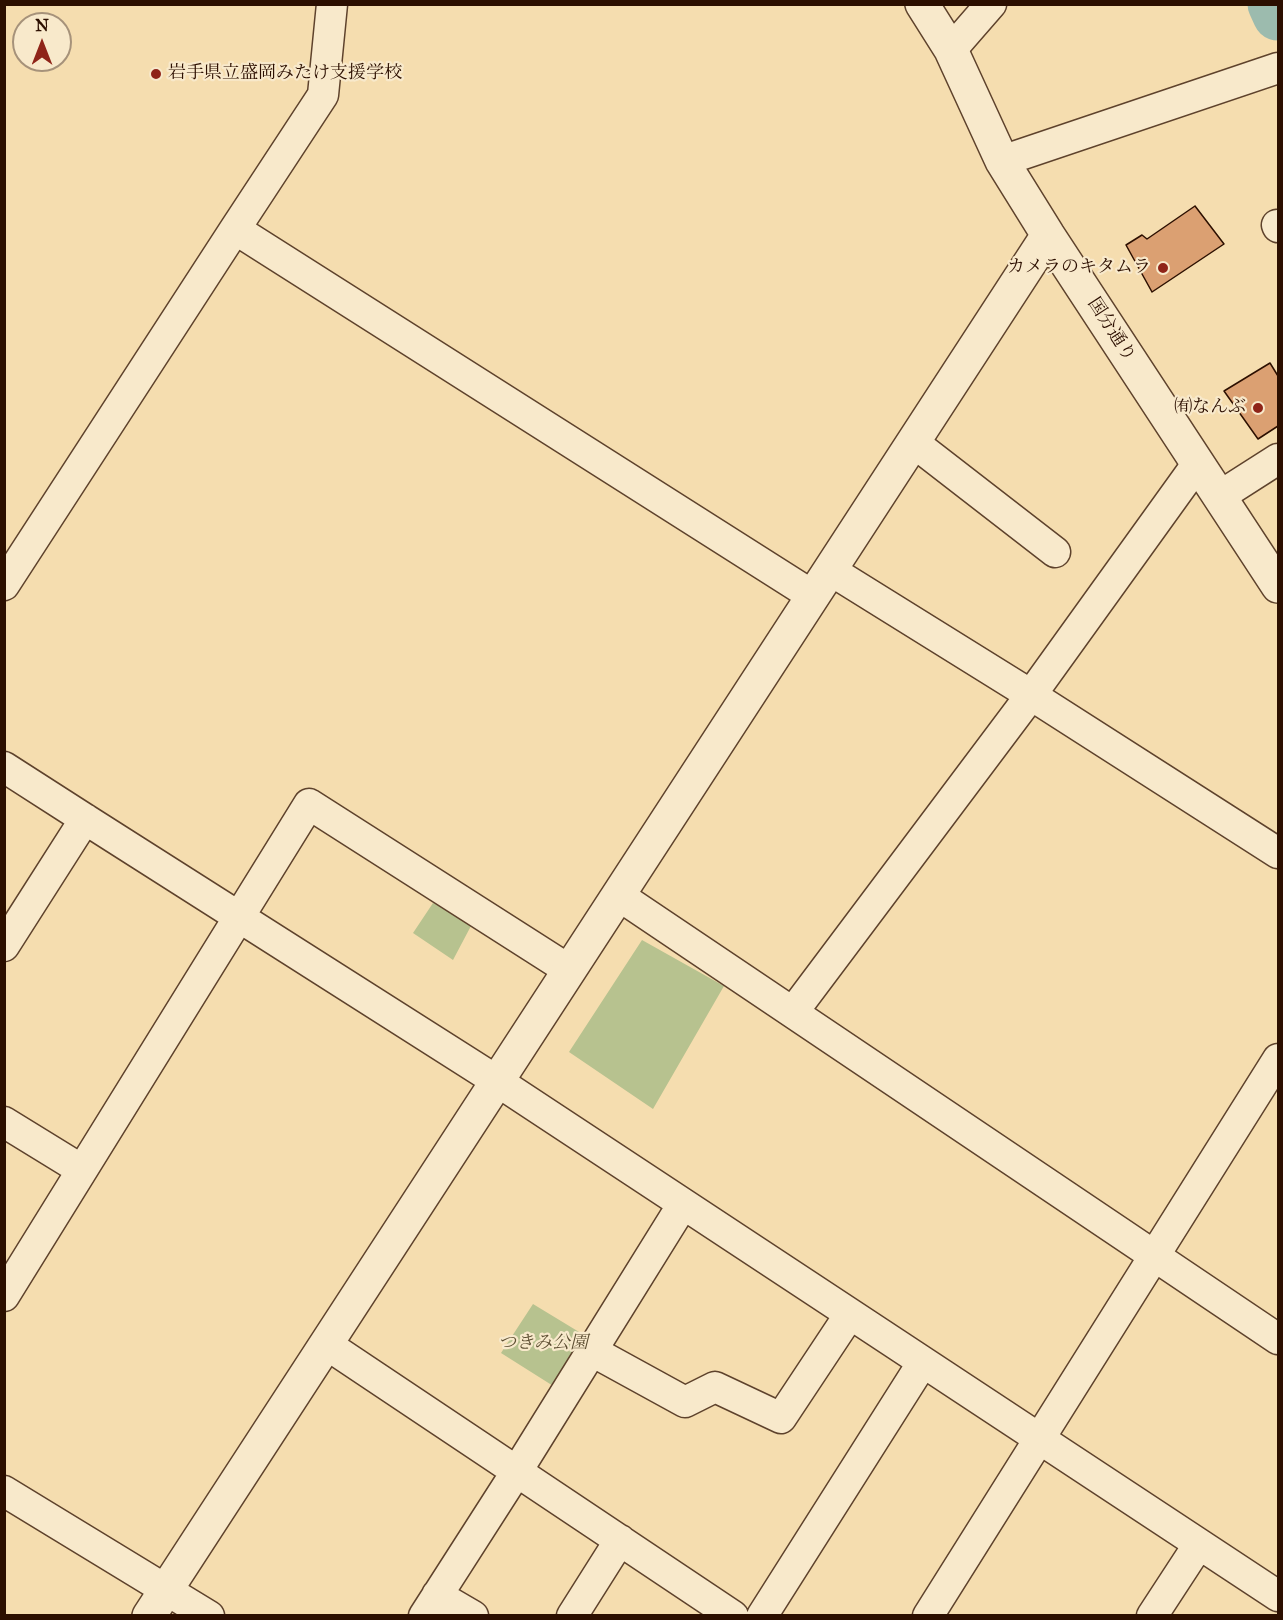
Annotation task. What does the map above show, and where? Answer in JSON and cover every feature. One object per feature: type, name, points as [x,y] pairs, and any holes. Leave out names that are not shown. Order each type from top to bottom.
[{"type":"street","points":[[4,585],[323,95],[332,4]]},
{"type":"street","name":"国分通り","points":[[922,4],[951,50],[1002,161],[1278,586]]},
{"type":"street","points":[[951,50],[992,4]]},
{"type":"street","points":[[1002,161],[1278,68]]},
{"type":"street","points":[[235,229],[821,583],[1031,695],[1278,853]]},
{"type":"street","points":[[158,1602],[1048,235]]},
{"type":"street","points":[[913,442],[1055,552]]},
{"type":"street","points":[[1220,496],[1278,459]]},
{"type":"street","points":[[793,1012],[1031,695],[1198,463]]},
{"type":"street","points":[[4,767],[497,1081],[1278,1596]]},
{"type":"street","points":[[4,1296],[309,804],[569,970]]},
{"type":"street","points":[[4,946],[84,819]]},
{"type":"street","points":[[618,895],[1278,1339]]},
{"type":"street","points":[[928,1616],[1278,1059]]},
{"type":"street","points":[[4,1122],[82,1170]]},
{"type":"street","points":[[473,1616],[430,1605],[517,1471],[683,1204]]},
{"type":"street","points":[[592,1351],[685,1402],[715,1387],[781,1418],[850,1314]]},
{"type":"street","points":[[326,1344],[734,1616]]},
{"type":"street","points":[[762,1616],[923,1362]]},
{"type":"street","points":[[4,1491],[158,1602],[209,1616]]},
{"type":"street","points":[[572,1616],[620,1540]]},
{"type":"street","points":[[1152,1616],[1199,1544]]},
{"type":"green space","points":[[433,903],[472,924],[453,960],[413,933]]},
{"type":"green space","points":[[642,940],[724,986],[653,1109],[569,1052]]},
{"type":"green space","name":"つきみ公園","points":[[533,1304],[589,1338],[558,1389],[501,1353]]},
{"type":"building","name":"カメラのキタムラ","points":[[1195,206],[1224,244],[1152,292],[1126,245],[1142,235],[1147,239]]},
{"type":"building","name":"㈲なんぶ","points":[[1270,363],[1278,376],[1278,426],[1258,439],[1224,391]]},
{"type":"waterway","points":[[1273,4],[1278,15]]},
{"type":"place","name":"岩手県立盛岡みたけ支援学校","points":[[156,74]]},
{"type":"place","name":"カメラのキタムラ","points":[[1163,268]]},
{"type":"place","name":"㈲なんぶ","points":[[1258,408]]}]
